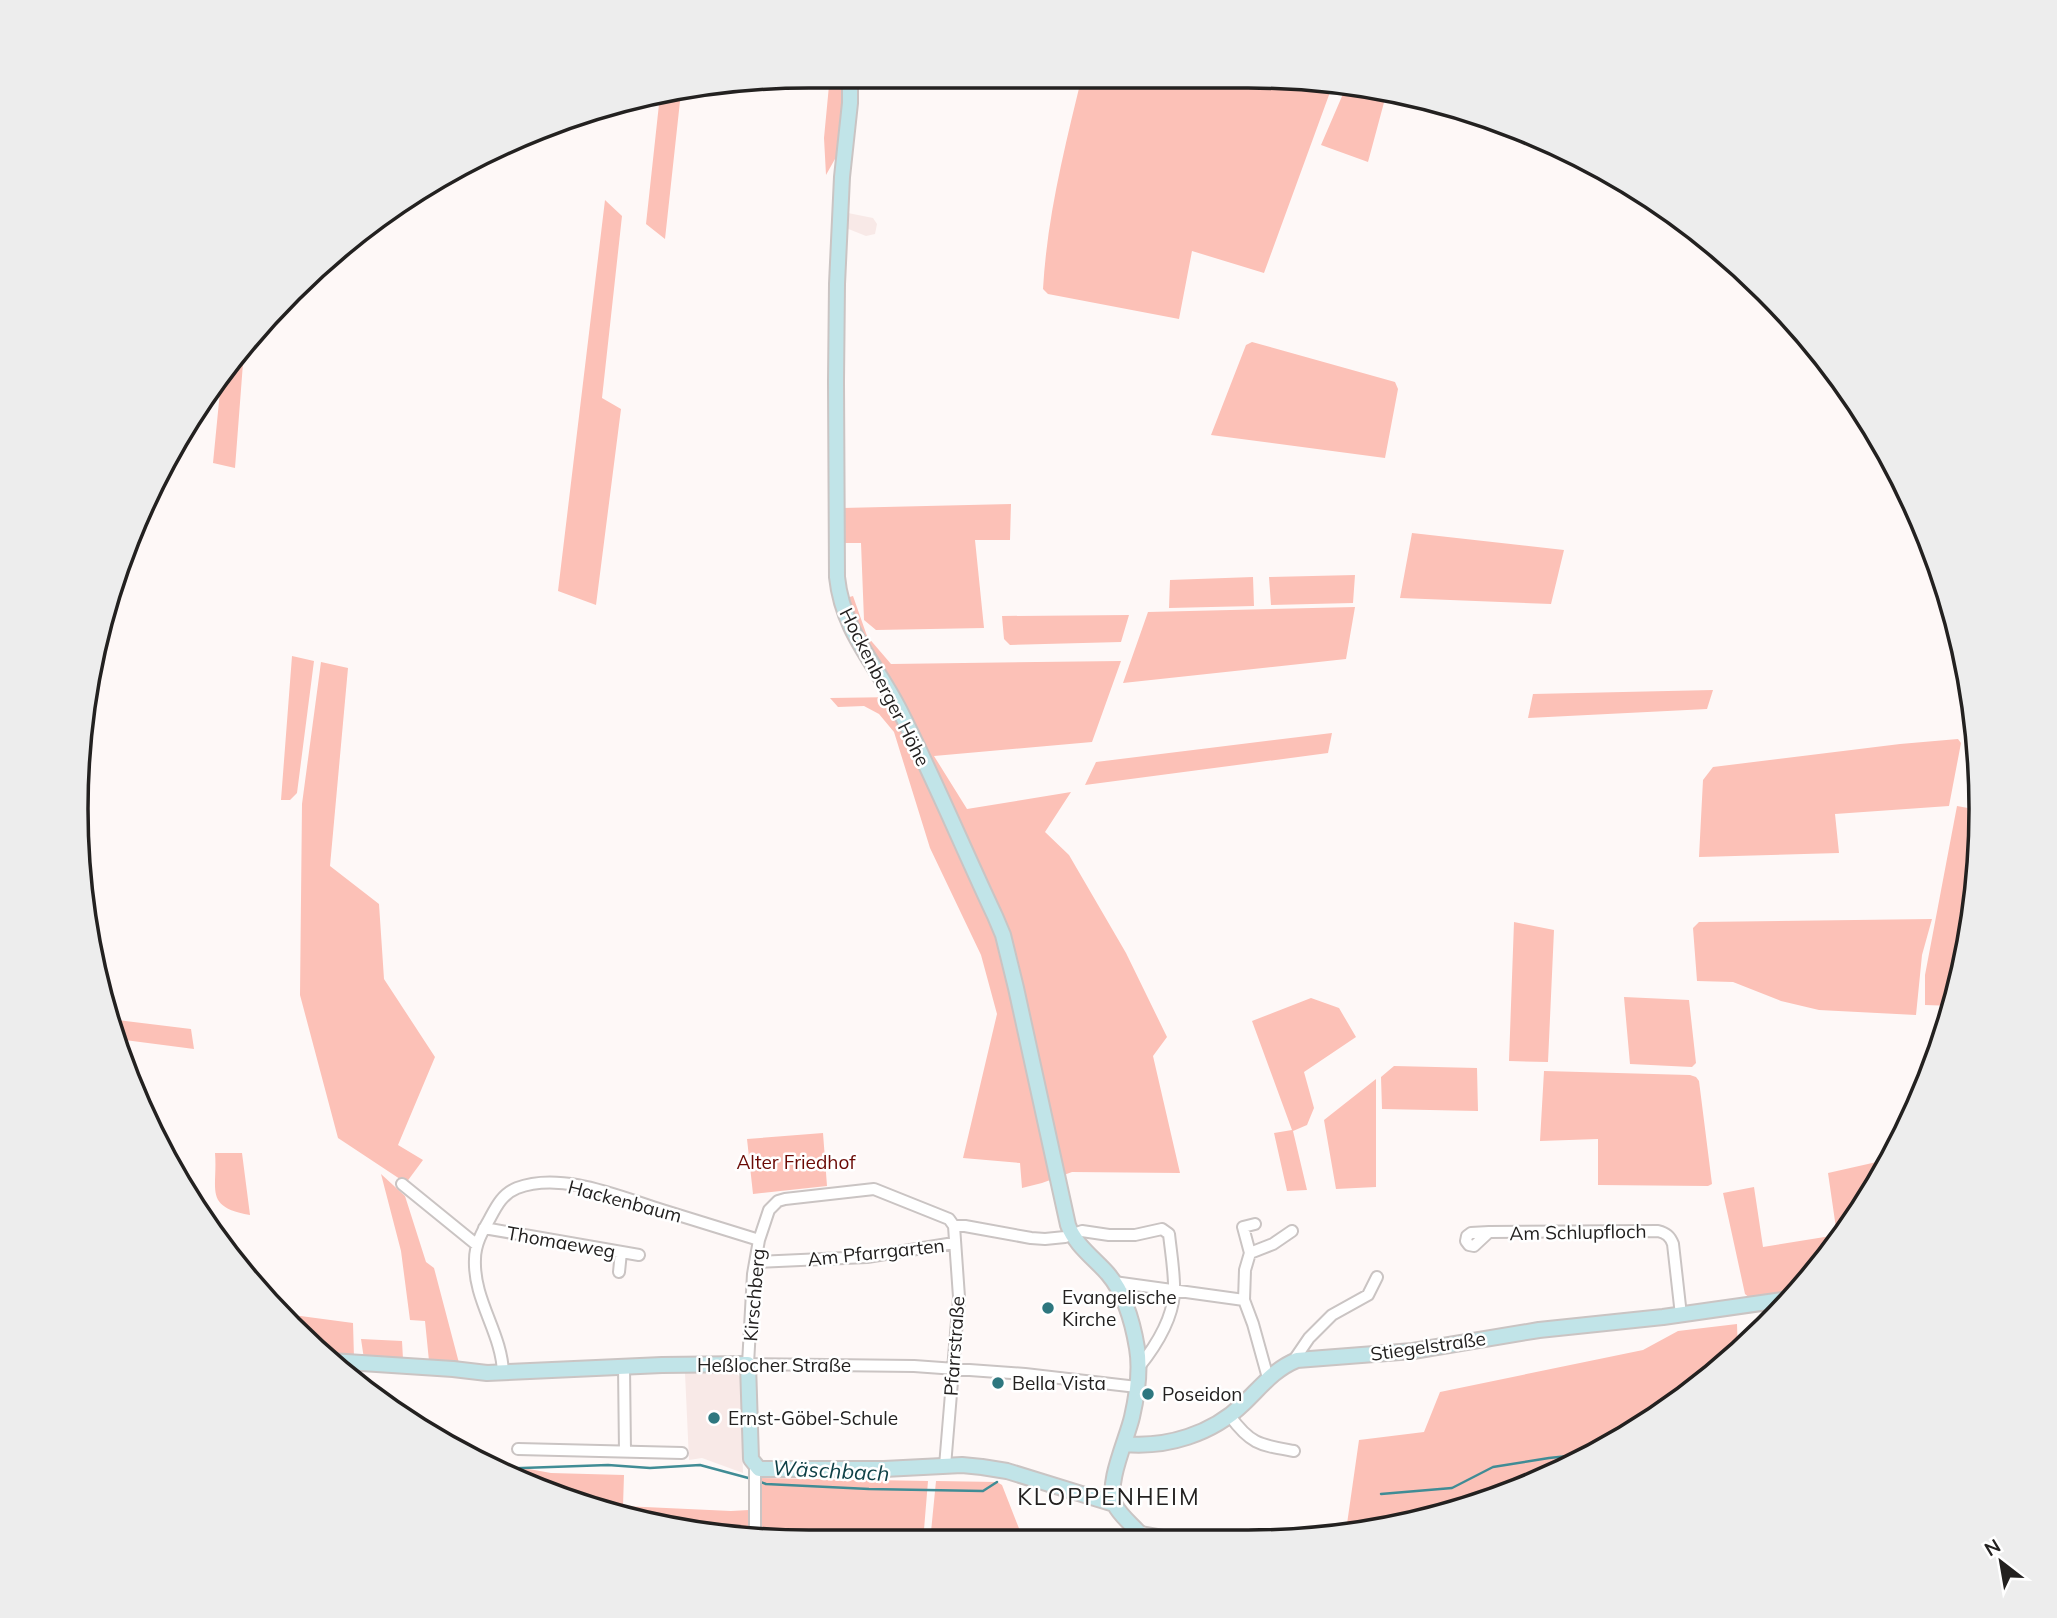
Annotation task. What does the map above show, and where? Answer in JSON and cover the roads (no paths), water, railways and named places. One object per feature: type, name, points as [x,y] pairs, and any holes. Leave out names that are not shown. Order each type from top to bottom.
[{"type":"street","name":"Hockenberger Höhe","points":[[850,88],[837,284],[839,596],[851,629],[901,713],[1003,935],[1071,1233]]},
{"type":"street","points":[[401,1184],[477,1245]]},
{"type":"street","name":"Hackenbaum","points":[[503,1373],[502,1354],[476,1279],[475,1267],[477,1245],[484,1228],[509,1192],[527,1186],[571,1184],[759,1240]]},
{"type":"street","name":"Kirschberg","points":[[748,1364],[759,1240],[769,1210],[778,1201],[785,1199],[865,1189],[882,1191],[949,1219],[954,1226],[1031,1238],[1055,1238],[1082,1231],[1135,1235],[1163,1229],[1169,1234],[1174,1291]]},
{"type":"street","points":[[1255,1224],[1243,1227],[1250,1253],[1245,1270],[1244,1300],[1268,1378]]},
{"type":"street","name":"Pfarrstraße","points":[[945,1466],[959,1297],[954,1226]]},
{"type":"street","name":"Thomaeweg","points":[[484,1228],[639,1255]]},
{"type":"street","points":[[1250,1253],[1273,1244],[1292,1231]]},
{"type":"street","points":[[1071,1233],[1114,1282],[1129,1318],[1137,1349],[1137,1387],[1132,1417],[1115,1475],[1114,1504]]},
{"type":"street","name":"Am Schlupfloch","points":[[1489,1233],[1665,1233],[1673,1244],[1681,1315]]},
{"type":"street","name":"Am Pfarrgarten","points":[[755,1262],[867,1257],[954,1243]]},
{"type":"street","points":[[619,1272],[621,1252]]},
{"type":"street","points":[[1124,1444],[1142,1446],[1178,1440],[1194,1435],[1230,1416],[1268,1378],[1294,1360],[1309,1338],[1332,1315],[1368,1295],[1377,1277]]},
{"type":"street","points":[[1114,1282],[1244,1300]]},
{"type":"street","points":[[1139,1367],[1152,1352],[1169,1317],[1174,1291]]},
{"type":"street","name":"Stiegelstraße","points":[[1294,1360],[1404,1352],[1549,1329],[1774,1302]]},
{"type":"street","name":"Heßlocher Straße","points":[[347,1362],[487,1373],[748,1364],[862,1365],[1025,1374],[1137,1387]]},
{"type":"street","points":[[748,1364],[751,1459],[755,1469],[755,1528]]},
{"type":"street","points":[[624,1367],[625,1452]]},
{"type":"street","points":[[1230,1416],[1240,1429],[1261,1445],[1294,1451]]},
{"type":"street","points":[[519,1449],[682,1453]]},
{"type":"street","points":[[755,1469],[982,1467],[1007,1471],[1114,1504],[1137,1530]]},
{"type":"waterway","name":"Wäschbach","points":[[1381,1494],[1452,1488],[1493,1467],[1567,1456]]},
{"type":"waterway","name":"Wäschbach","points":[[516,1468],[608,1465],[650,1468],[700,1465],[752,1479]]},
{"type":"waterway","name":"Wäschbach","points":[[758,1481],[766,1484],[869,1489],[983,1491],[997,1482]]},
{"type":"place","name":"Evangelische Kirche","points":[[1048,1308]]},
{"type":"place","name":"Bella Vista","points":[[998,1383]]},
{"type":"place","name":"Poseidon","points":[[1148,1394]]},
{"type":"place","name":"Ernst-Göbel-Schule","points":[[714,1418]]},
{"type":"district","name":"KLOPPENHEIM","points":[[1109,1496]]},
{"type":"park label","name":"Alter Friedhof","points":[[796,1162]]}]
